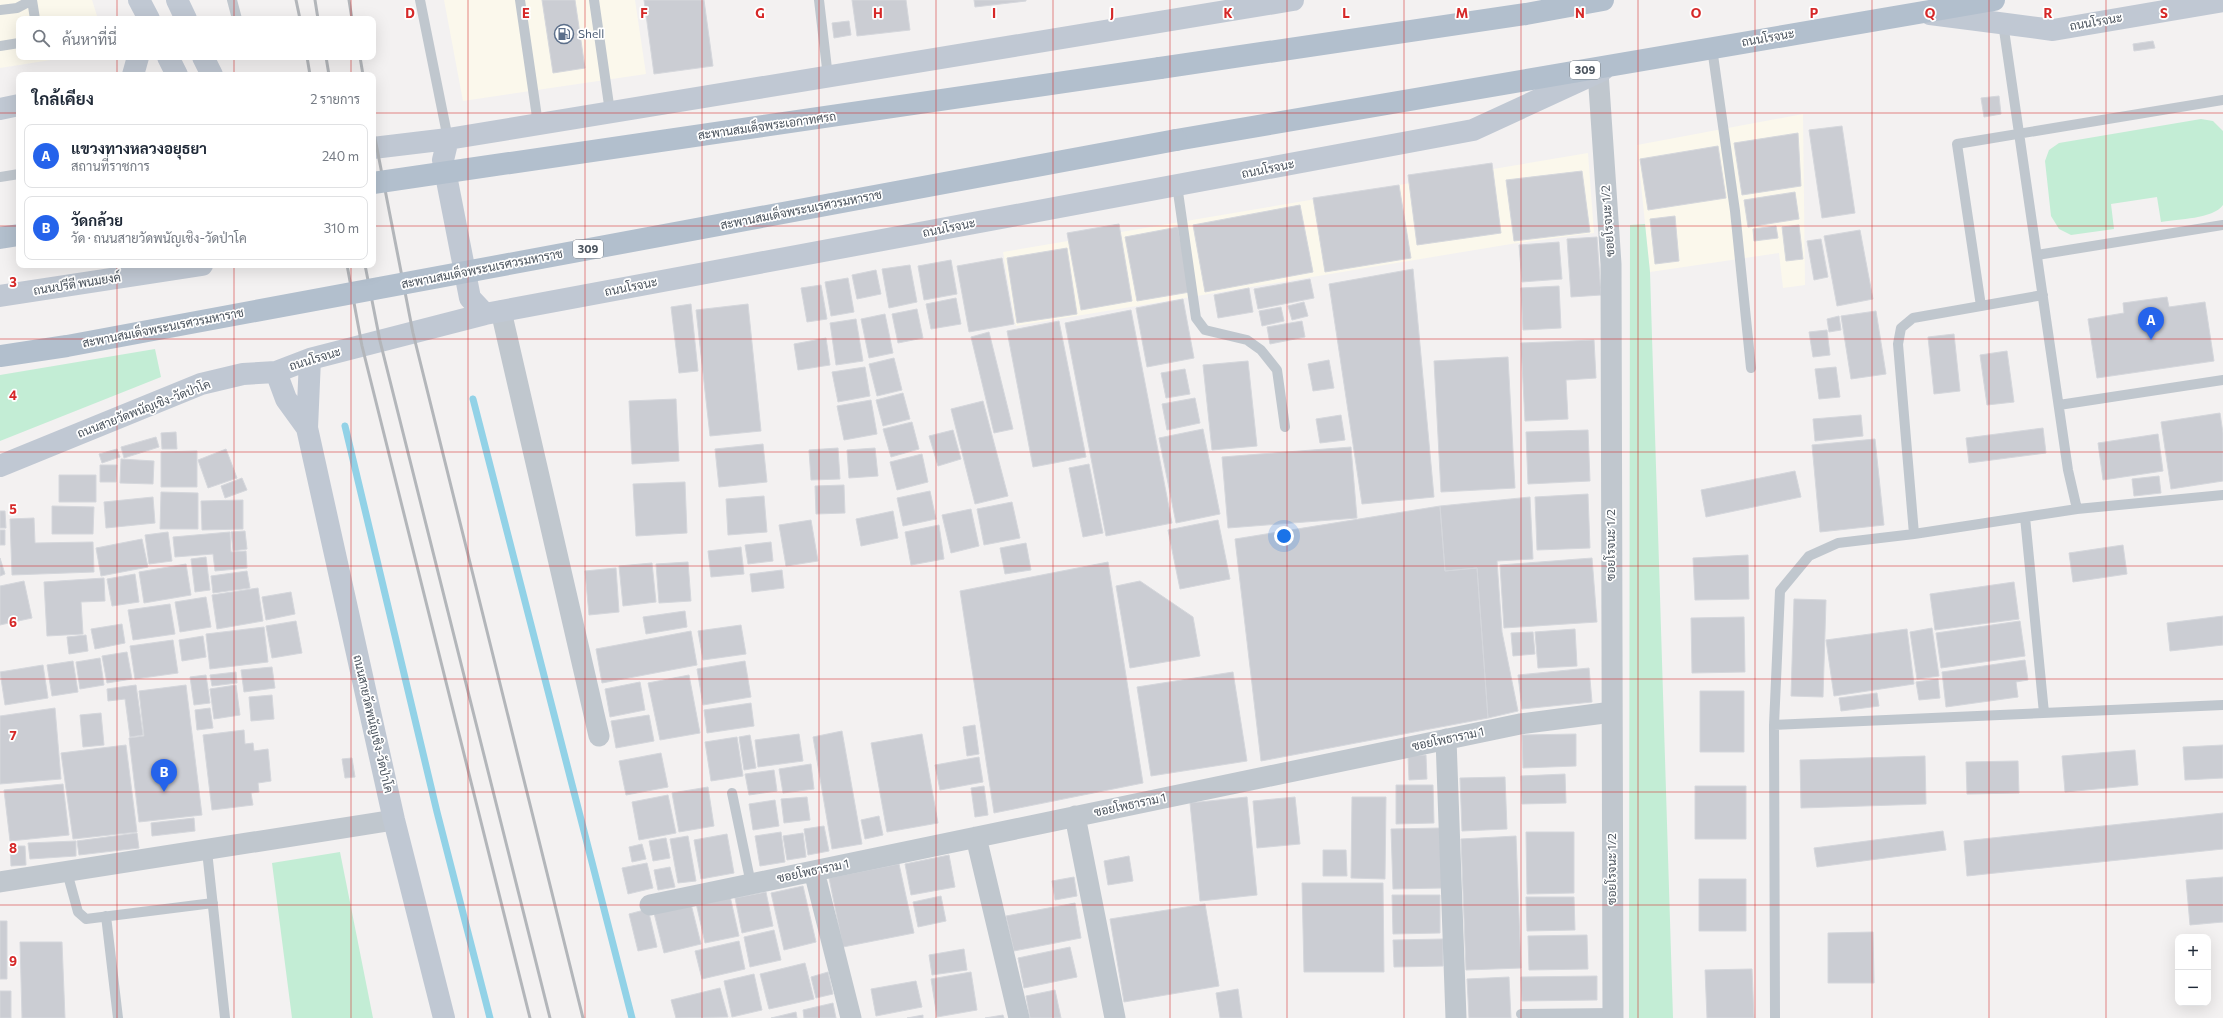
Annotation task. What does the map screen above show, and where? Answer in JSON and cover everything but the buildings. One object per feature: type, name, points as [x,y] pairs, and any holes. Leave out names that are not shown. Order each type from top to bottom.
[{"type":"main road","points":[[177,0],[185,16]]},
{"type":"main road","points":[[376,148],[448,139],[828,77],[1220,6],[1293,0]]},
{"type":"main road","points":[[1526,14],[1549,0]]},
{"type":"main road","points":[[1526,14],[1603,0]]},
{"type":"main road","name":"ถนนโรจนะ","points":[[1176,140],[1606,69],[1712,48],[1994,0]]},
{"type":"main road","name":"ถนนโรจนะ","points":[[1920,12],[2053,30],[2223,1]]},
{"type":"main road","name":"สะพานสมเด็จพระเอกาทศรถ","points":[[376,183],[1526,14]]},
{"type":"main road","points":[[134,72],[137,60]]},
{"type":"main road","points":[[170,60],[176,72]]},
{"type":"main road","points":[[204,60],[210,72]]},
{"type":"main road","name":"ถนนโรจนะ","points":[[276,372],[310,359],[493,313],[1473,130],[1606,69]]},
{"type":"main road","points":[[0,108],[16,106]]},
{"type":"main road","points":[[448,139],[443,160],[470,298],[493,313]]},
{"type":"main road","name":"สะพานสมเด็จพระนเรศวรมหาราช","points":[[0,356],[75,345],[1176,140]]},
{"type":"main road","points":[[0,238],[16,235]]},
{"type":"main road","name":"ถนนปรีดี พนมยงค์","points":[[0,296],[182,268]]},
{"type":"main road","name":"ถนนสายวัดพนัญเชิง-วัดป่าโค","points":[[310,359],[306,428],[394,820],[444,1018]]},
{"type":"main road","name":"ถนนสายวัดพนัญเชิง-วัดป่าโค","points":[[0,466],[201,384],[243,374],[276,372],[286,399],[306,428]]},
{"type":"street","name":"ซอยโรจนะ 1/2","points":[[1606,69],[1611,264],[1613,1015]]},
{"type":"street","points":[[493,313],[599,736]]},
{"type":"street","name":"ซอยโพธาราม 1","points":[[650,905],[1520,724],[1612,712]]},
{"type":"street","points":[[1446,739],[1456,1018]]},
{"type":"street","points":[[1075,816],[1115,1018]]},
{"type":"street","points":[[0,882],[207,851],[394,820]]},
{"type":"street","points":[[976,837],[1019,1018]]},
{"type":"street","points":[[814,871],[852,1018]]},
{"type":"lane","points":[[0,10],[17,8],[32,0],[35,16]]},
{"type":"lane","points":[[232,0],[236,16]]},
{"type":"lane","points":[[420,0],[448,139]]},
{"type":"lane","points":[[520,0],[538,124]]},
{"type":"lane","points":[[594,0],[610,112]]},
{"type":"lane","points":[[819,0],[828,77]]},
{"type":"lane","points":[[2003,23],[2068,470],[2077,509]]},
{"type":"lane","points":[[0,46],[16,43]]},
{"type":"lane","points":[[1712,48],[1735,211],[1751,368]]},
{"type":"lane","points":[[1981,306],[1957,144],[2223,100]]},
{"type":"lane","points":[[0,177],[16,174]]},
{"type":"lane","points":[[1178,185],[1196,318],[1205,330],[1247,340],[1262,350],[1277,370],[1285,427]]},
{"type":"lane","points":[[2037,255],[2223,226]]},
{"type":"lane","points":[[1914,534],[1898,344],[1901,328],[1914,318],[2043,295]]},
{"type":"lane","points":[[2059,406],[2223,380]]},
{"type":"lane","points":[[1775,1018],[1774,725],[1780,591],[1809,556],[1838,544],[2077,509],[2223,495]]},
{"type":"lane","points":[[2025,517],[2044,713]]},
{"type":"lane","points":[[1774,725],[2223,705]]},
{"type":"lane","points":[[732,793],[751,884]]},
{"type":"lane","points":[[207,851],[225,1018]]},
{"type":"lane","points":[[68,872],[78,912],[86,919],[213,903]]},
{"type":"lane","points":[[106,916],[118,1018]]},
{"type":"lane","points":[[1521,1014],[1613,1015]]},
{"type":"shaded area","points":[[0,0],[92,0],[97,16],[16,16],[16,60],[51,60],[0,68]]},
{"type":"shaded area","points":[[444,0],[635,0],[646,74],[463,101]]},
{"type":"shaded area","points":[[1803,114],[1805,285],[1783,288],[1779,253],[1650,272],[1637,145]]},
{"type":"shaded area","points":[[1588,153],[1594,233],[1511,244],[1016,326],[1003,252]]},
{"type":"green space","points":[[2201,119],[2213,121],[2223,131],[2223,205],[2218,210],[2203,216],[2161,222],[2157,197],[2111,204],[2114,229],[2071,235],[2059,229],[2051,216],[2045,161],[2049,150],[2059,143]]},
{"type":"green space","points":[[1645,224],[1650,272],[1673,1018],[1629,1018],[1630,225]]},
{"type":"green space","points":[[155,349],[161,377],[0,441],[0,375]]},
{"type":"green space","points":[[340,852],[373,1018],[292,1018],[272,863]]},
{"type":"waterway","points":[[473,399],[632,1018]]},
{"type":"waterway","points":[[345,426],[437,812],[490,1018]]},
{"type":"railway","points":[[296,0],[299,16]]},
{"type":"railway","points":[[315,0],[318,16]]},
{"type":"railway","points":[[349,0],[352,16]]},
{"type":"railway","points":[[308,60],[310,72]]},
{"type":"railway","points":[[326,60],[328,72]]},
{"type":"railway","points":[[360,60],[362,72]]},
{"type":"railway","points":[[376,143],[413,333],[583,1018]]},
{"type":"railway","points":[[348,268],[362,346],[530,1018]]},
{"type":"railway","points":[[366,268],[380,341],[550,1018]]},
{"type":"place","name":"Shell","points":[[564,34]]},
{"type":"place","name":"แขวงทางหลวงอยุธยา","points":[[2151,340]]},
{"type":"place","name":"วัดกล้วย","points":[[164,792]]}]
